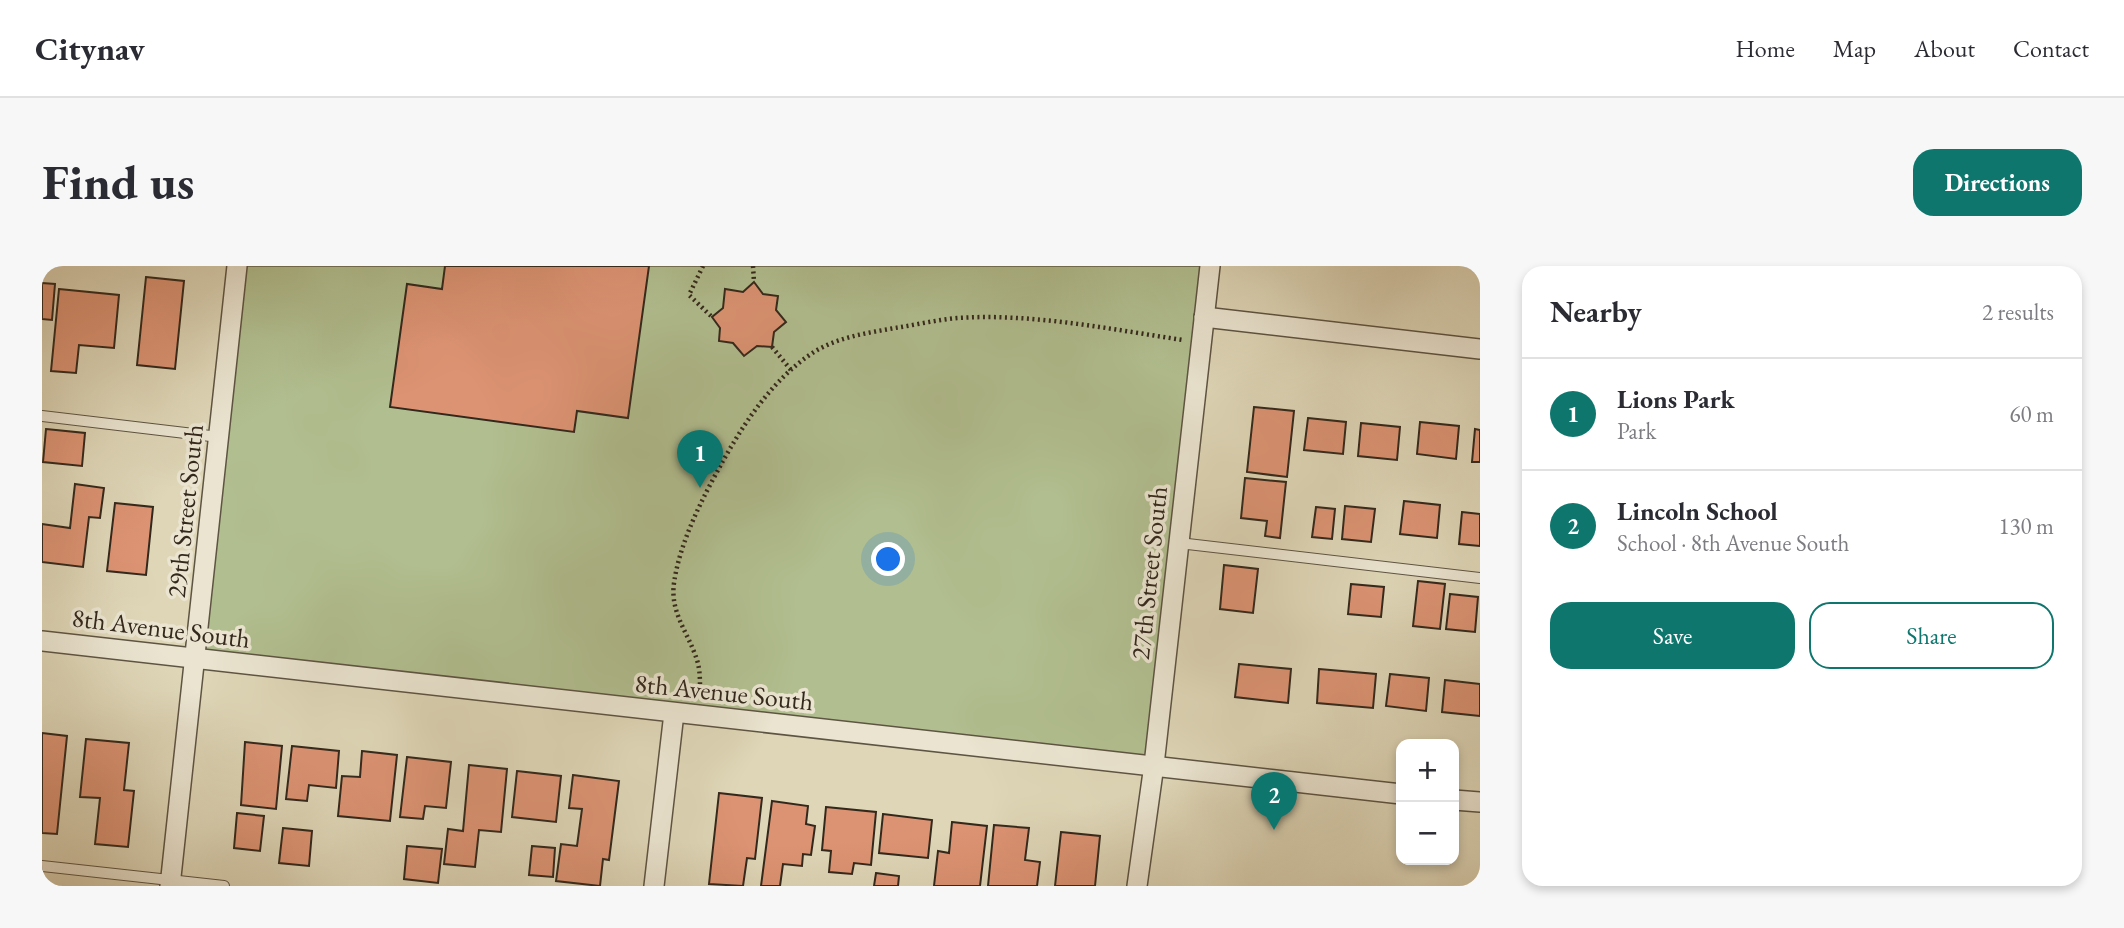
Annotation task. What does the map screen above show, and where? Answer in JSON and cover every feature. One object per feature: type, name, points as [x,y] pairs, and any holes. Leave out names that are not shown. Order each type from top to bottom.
[{"type":"street","name":"29th Street South","points":[[170,883],[237,266]]},
{"type":"street","name":"27th Street South","points":[[1137,886],[1154,765],[1210,266]]},
{"type":"street","points":[[1204,317],[1480,349]]},
{"type":"street","name":"8th Avenue South","points":[[42,641],[1396,793]]},
{"type":"street","points":[[654,886],[674,713]]},
{"type":"street","points":[[1459,800],[1480,802]]},
{"type":"lane","points":[[42,416],[219,437]]},
{"type":"lane","points":[[1179,542],[1480,578]]},
{"type":"lane","points":[[42,866],[170,883],[223,886]]},
{"type":"path","points":[[703,266],[689,295],[712,317]]},
{"type":"path","points":[[753,266],[754,282]]},
{"type":"path","points":[[674,713],[700,689],[700,671],[695,655],[674,606],[674,584],[679,562],[708,488],[733,444],[764,400],[791,370],[815,351],[837,341],[929,321],[959,318],[1037,320],[1201,343]]},
{"type":"path","points":[[772,347],[791,370]]},
{"type":"green space","points":[[239,266],[1210,266],[1154,765],[195,659]]},
{"type":"building","points":[[445,266],[649,266],[628,418],[577,411],[574,432],[390,407],[407,284],[442,289]]},
{"type":"building","points":[[146,277],[184,281],[175,369],[137,365]]},
{"type":"building","points":[[754,282],[763,294],[778,296],[776,310],[786,322],[774,332],[772,347],[757,346],[744,356],[733,343],[719,341],[720,328],[712,317],[723,308],[725,289],[743,292]]},
{"type":"building","points":[[42,283],[55,284],[52,320],[42,319]]},
{"type":"building","points":[[59,289],[119,295],[114,348],[79,345],[76,373],[51,371]]},
{"type":"building","points":[[1254,407],[1294,411],[1287,477],[1247,472]]},
{"type":"building","points":[[1308,418],[1346,422],[1343,454],[1304,450]]},
{"type":"building","points":[[1420,422],[1459,426],[1456,459],[1417,454]]},
{"type":"building","points":[[1361,423],[1400,427],[1397,460],[1358,456]]},
{"type":"building","points":[[46,429],[85,433],[82,466],[43,462]]},
{"type":"building","points":[[1475,429],[1480,430],[1480,462],[1472,462]]},
{"type":"building","points":[[1245,478],[1286,482],[1280,538],[1265,536],[1267,521],[1241,518]]},
{"type":"building","points":[[75,484],[104,488],[100,518],[89,517],[83,567],[42,562],[42,524],[70,528]]},
{"type":"building","points":[[1404,501],[1440,505],[1437,538],[1400,534]]},
{"type":"building","points":[[115,503],[153,507],[146,575],[107,571]]},
{"type":"building","points":[[1345,506],[1375,509],[1371,542],[1342,539]]},
{"type":"building","points":[[1316,507],[1335,509],[1332,539],[1312,537]]},
{"type":"building","points":[[1462,512],[1480,514],[1480,546],[1459,544]]},
{"type":"building","points":[[1224,565],[1258,569],[1253,613],[1220,609]]},
{"type":"building","points":[[1418,581],[1445,584],[1440,629],[1413,626]]},
{"type":"building","points":[[1351,584],[1384,587],[1381,617],[1348,614]]},
{"type":"building","points":[[1450,594],[1478,597],[1475,632],[1446,629]]},
{"type":"building","points":[[1239,664],[1291,669],[1288,703],[1235,697]]},
{"type":"building","points":[[1319,669],[1376,674],[1373,708],[1317,703]]},
{"type":"building","points":[[1390,674],[1429,678],[1426,711],[1386,706]]},
{"type":"building","points":[[1445,680],[1480,684],[1480,716],[1442,712]]},
{"type":"building","points":[[42,733],[67,736],[57,834],[42,833]]},
{"type":"building","points":[[86,739],[129,743],[124,790],[134,791],[128,847],[95,844],[100,798],[80,797]]},
{"type":"building","points":[[245,742],[282,746],[276,809],[241,805]]},
{"type":"building","points":[[292,746],[339,751],[336,788],[309,785],[307,801],[286,799]]},
{"type":"building","points":[[362,751],[397,755],[390,821],[338,816],[342,776],[360,777]]},
{"type":"building","points":[[407,757],[451,762],[446,808],[425,806],[423,819],[400,817]]},
{"type":"building","points":[[469,765],[507,769],[501,832],[479,830],[475,867],[444,864],[448,829],[463,831]]},
{"type":"building","points":[[517,771],[561,776],[556,822],[512,817]]},
{"type":"building","points":[[573,775],[619,781],[609,860],[603,859],[600,886],[556,881],[561,844],[577,846],[582,809],[569,808]]},
{"type":"building","points":[[719,793],[762,798],[755,859],[747,858],[743,886],[709,884]]},
{"type":"building","points":[[772,801],[808,806],[806,824],[815,826],[811,855],[803,854],[802,866],[783,864],[780,886],[761,886]]},
{"type":"building","points":[[826,807],[876,812],[871,865],[854,863],[852,874],[829,872],[831,851],[822,850]]},
{"type":"building","points":[[237,813],[264,816],[260,851],[234,848]]},
{"type":"building","points":[[883,814],[932,820],[928,858],[879,853]]},
{"type":"building","points":[[952,822],[987,826],[980,886],[934,886],[938,851],[949,853]]},
{"type":"building","points":[[994,825],[1029,828],[1025,860],[1040,862],[1037,886],[988,886]]},
{"type":"building","points":[[283,828],[312,831],[309,866],[279,863]]},
{"type":"building","points":[[1061,832],[1100,836],[1095,886],[1055,886]]},
{"type":"building","points":[[407,846],[442,849],[438,883],[404,879]]},
{"type":"building","points":[[532,846],[555,848],[553,877],[529,875]]},
{"type":"building","points":[[876,873],[899,876],[898,886],[874,886]]},
{"type":"place","name":"Lions Park","points":[[700,488]]},
{"type":"place","name":"Lincoln School","points":[[1274,830]]}]
